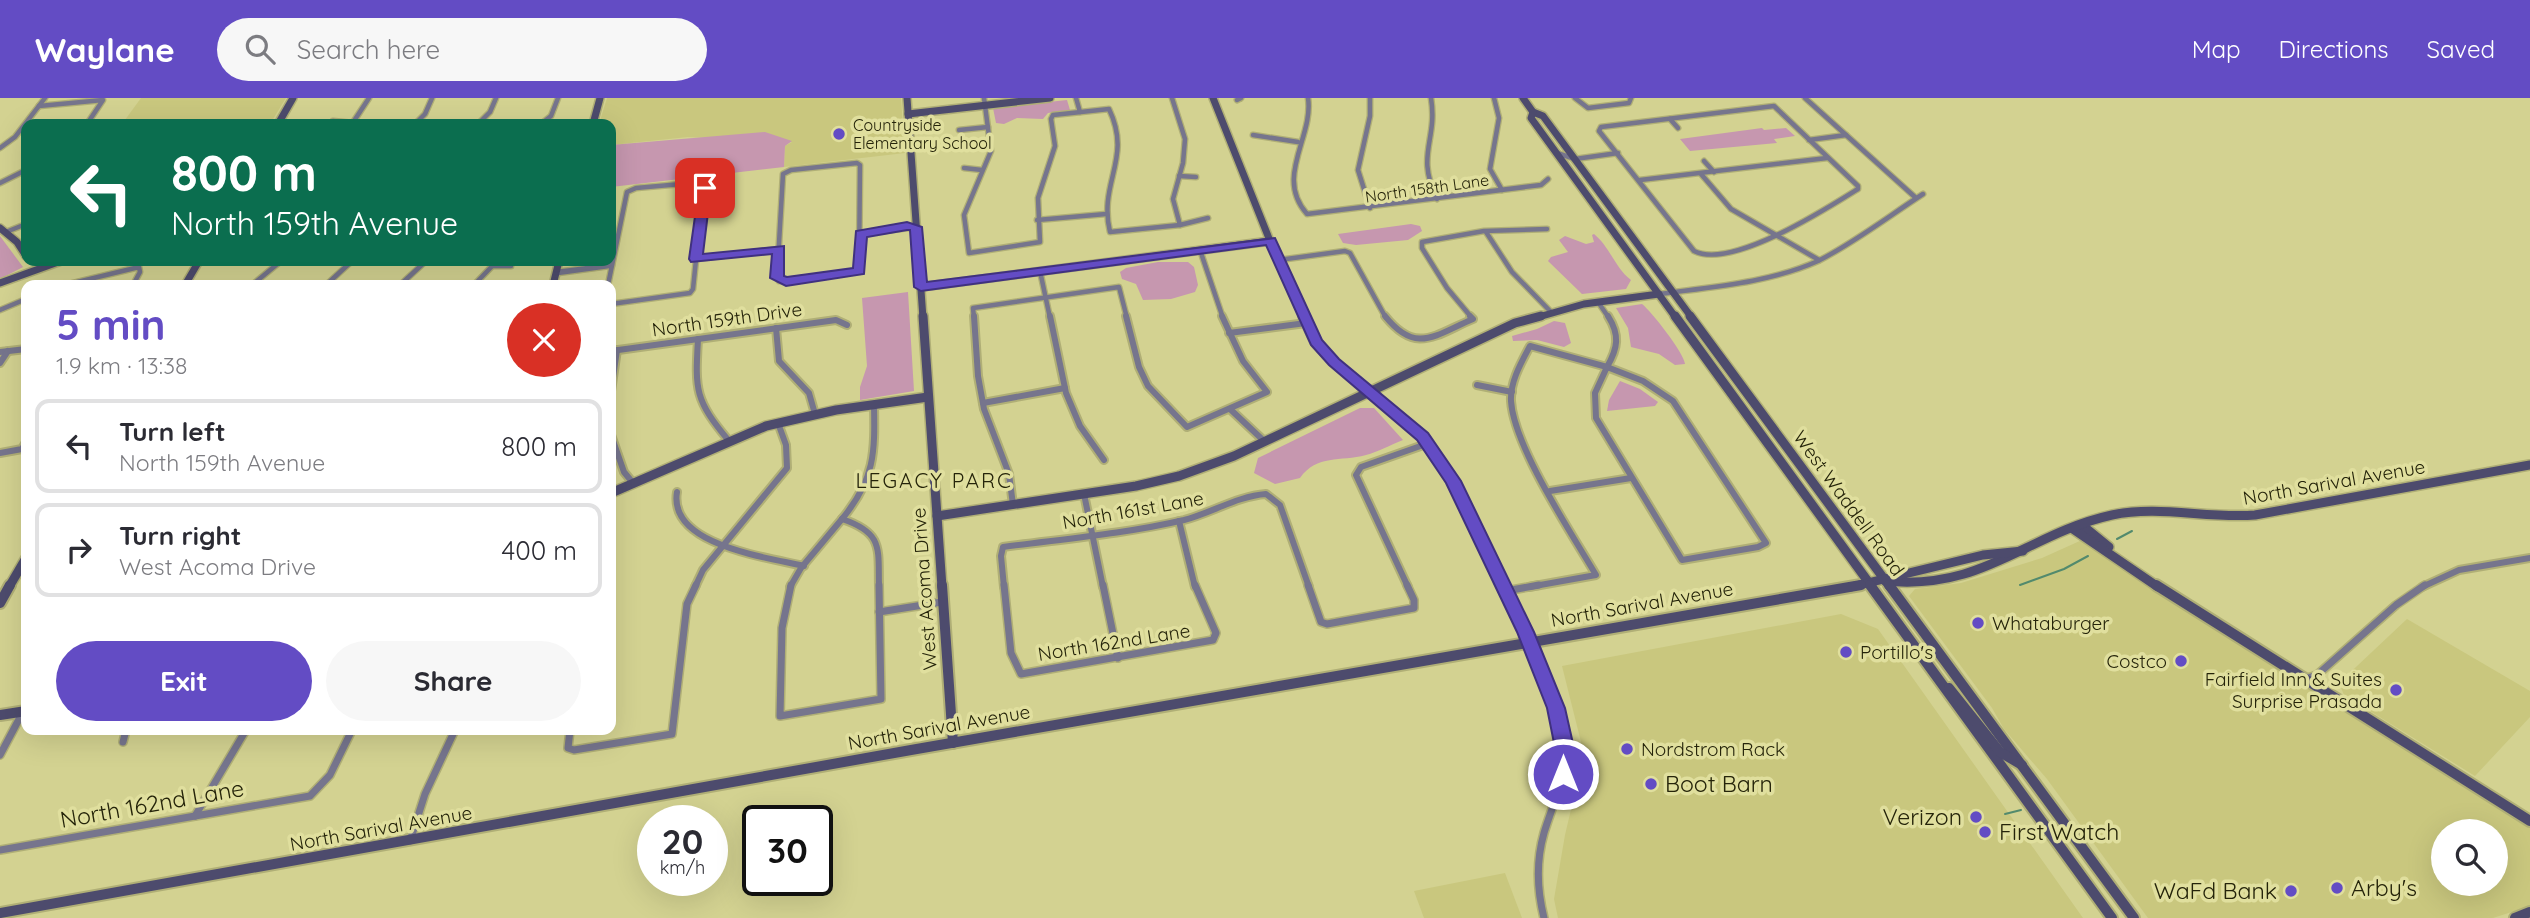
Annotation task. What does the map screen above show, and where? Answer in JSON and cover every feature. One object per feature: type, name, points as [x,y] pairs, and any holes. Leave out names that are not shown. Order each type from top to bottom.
[{"type":"main road","points":[[281,119],[293,98]]},
{"type":"main road","points":[[594,119],[600,98]]},
{"type":"main road","name":"West Acoma Drive","points":[[906,98],[953,743]]},
{"type":"main road","points":[[908,114],[985,102],[1050,98]]},
{"type":"main road","points":[[1213,98],[1270,241],[1315,342],[1334,362],[1429,443],[1454,481],[1529,642]]},
{"type":"main road","name":"West Waddell Road","points":[[1523,98],[1533,112],[1543,116],[1574,157],[2134,918]]},
{"type":"main road","name":"West Waddell Road","points":[[1533,112],[1531,118],[2112,918]]},
{"type":"main road","points":[[3,230],[21,248]]},
{"type":"main road","points":[[921,287],[1270,241]]},
{"type":"main road","points":[[0,283],[45,266]]},
{"type":"main road","points":[[554,280],[558,266]]},
{"type":"main road","points":[[937,516],[1084,494],[1180,476],[1264,441],[1498,330],[1551,312],[1598,302],[1659,294]]},
{"type":"main road","points":[[616,491],[729,440],[778,423],[874,404]]},
{"type":"main road","name":"North Sarival Avenue","points":[[0,913],[1884,581],[1908,586],[1940,580],[2003,562],[2077,527],[2112,516],[2146,512],[2212,516],[2258,514],[2530,465]]},
{"type":"main road","points":[[2077,527],[2158,588],[2530,821]]},
{"type":"main road","points":[[0,603],[21,567]]},
{"type":"main road","points":[[1935,675],[1961,699],[2006,758],[2022,765]]},
{"type":"main road","points":[[0,715],[21,710]]},
{"type":"main road","points":[[2515,918],[2530,912]]},
{"type":"street","points":[[29,119],[45,98]]},
{"type":"street","points":[[356,119],[369,98]]},
{"type":"street","points":[[420,119],[432,98]]},
{"type":"street","points":[[483,119],[490,112],[496,98]]},
{"type":"street","points":[[547,119],[558,98]]},
{"type":"street","points":[[1076,98],[1080,112]]},
{"type":"street","points":[[1172,98],[1185,138],[1173,205],[1180,225]]},
{"type":"street","points":[[1253,135],[1298,142],[1310,111],[1308,98]]},
{"type":"street","points":[[1370,98],[1371,118],[1358,169],[1370,208]]},
{"type":"street","points":[[1431,98],[1434,126],[1424,157],[1424,170],[1437,199]]},
{"type":"street","points":[[1494,98],[1499,118],[1490,169],[1502,190]]},
{"type":"street","points":[[1576,98],[1582,106],[1629,103],[1631,99]]},
{"type":"street","points":[[1805,98],[1916,198]]},
{"type":"street","points":[[39,106],[103,100],[90,119]]},
{"type":"street","points":[[985,102],[991,151],[964,215],[970,253],[1040,242],[1038,198],[1055,146],[1051,119],[1053,115],[1110,108],[1121,137],[1121,149],[1104,203],[1110,232],[1180,225],[1208,218]]},
{"type":"street","points":[[1774,106],[1810,140],[1858,190],[1778,236],[1739,250],[1698,254],[1640,180],[1614,154],[1599,131],[1600,128],[1774,106]]},
{"type":"street","points":[[1670,119],[1678,128]]},
{"type":"street","points":[[959,130],[989,127]]},
{"type":"street","points":[[0,148],[21,129]]},
{"type":"street","points":[[1810,140],[1846,135]]},
{"type":"street","name":"North 158th Lane","points":[[1298,142],[1292,167],[1294,186],[1307,214],[1541,185],[1548,179]]},
{"type":"street","points":[[1557,153],[1574,157],[1614,154]]},
{"type":"street","points":[[1640,180],[1827,158]]},
{"type":"street","points":[[1704,161],[1714,172]]},
{"type":"street","points":[[857,163],[860,166],[859,271],[779,281],[779,249],[785,171],[857,163]]},
{"type":"street","points":[[964,168],[982,170]]},
{"type":"street","points":[[0,183],[21,172]]},
{"type":"street","points":[[1701,174],[1731,209],[1819,260]]},
{"type":"street","points":[[1179,176],[1196,177]]},
{"type":"street","points":[[616,244],[626,192],[704,182],[693,289],[690,293],[616,303]]},
{"type":"street","points":[[1659,294],[1768,277],[1819,260],[1923,194]]},
{"type":"street","points":[[1037,220],[1106,214]]},
{"type":"street","points":[[3,230],[21,225]]},
{"type":"street","points":[[860,234],[916,227]]},
{"type":"street","points":[[1279,260],[1345,251],[1350,253],[1371,295],[1385,315],[1404,337],[1413,340],[1473,319],[1447,288],[1422,247],[1422,242],[1533,227],[1547,229]]},
{"type":"street","points":[[1486,232],[1512,272],[1551,312]]},
{"type":"street","points":[[696,259],[779,249]]},
{"type":"street","points":[[1013,505],[1009,474],[983,403],[971,312],[973,308],[1119,288],[1139,367],[1148,386],[1187,427],[1268,392],[1246,368],[1229,333],[1200,250]]},
{"type":"street","points":[[259,280],[275,266]]},
{"type":"street","points":[[331,280],[347,266]]},
{"type":"street","points":[[405,280],[421,266]]},
{"type":"street","points":[[479,280],[492,266]]},
{"type":"street","points":[[556,272],[604,266]]},
{"type":"street","points":[[86,280],[139,267],[140,272],[136,280]]},
{"type":"street","points":[[1040,271],[1065,388],[1080,426],[1104,460]]},
{"type":"street","points":[[0,310],[21,301]]},
{"type":"street","points":[[1506,591],[1596,575],[1518,431],[1511,404],[1512,392],[1515,374],[1530,346],[1606,369],[1645,381],[1660,388],[1672,401],[1766,543],[1758,547],[1682,560],[1596,418],[1594,402],[1597,386],[1606,369],[1617,349],[1618,332],[1598,302]]},
{"type":"street","name":"North 159th Drive","points":[[616,350],[836,320],[847,324]]},
{"type":"street","points":[[1229,333],[1306,323]]},
{"type":"street","points":[[776,328],[779,361],[809,393],[815,414]]},
{"type":"street","points":[[698,339],[695,389],[702,408],[729,440]]},
{"type":"street","points":[[0,352],[21,350]]},
{"type":"street","points":[[0,363],[8,351]]},
{"type":"street","points":[[1477,385],[1512,392]]},
{"type":"street","points":[[983,403],[1065,388]]},
{"type":"street","points":[[842,518],[862,525],[875,535],[878,546],[881,699],[780,716],[785,604],[791,584],[860,492],[873,465],[874,404],[928,397]]},
{"type":"street","points":[[1230,409],[1264,441]]},
{"type":"street","points":[[569,735],[568,748],[584,750],[672,734],[687,604],[703,570],[787,468],[786,445],[778,423]]},
{"type":"street","name":"North 161st Lane","points":[[1021,674],[1011,653],[1001,556],[1003,547],[1179,521],[1266,493],[1276,498],[1280,505],[1321,622],[1326,624],[1414,608],[1414,600],[1356,475],[1357,470],[1429,443]]},
{"type":"street","points":[[0,453],[21,446]]},
{"type":"street","points":[[616,449],[624,472],[633,483]]},
{"type":"street","points":[[1550,491],[1631,478]]},
{"type":"street","points":[[677,492],[676,509],[681,522],[696,534],[723,545],[804,566]]},
{"type":"street","points":[[1084,494],[1118,658]]},
{"type":"street","name":"North 162nd Lane","points":[[1021,674],[1213,640],[1216,633],[1196,589],[1179,521]]},
{"type":"street","points":[[2305,679],[2317,675],[2397,604],[2429,583],[2451,573],[2530,558]]},
{"type":"street","points":[[879,612],[942,602]]},
{"type":"street","points":[[1529,642],[1556,708],[1564,748],[1563,774],[1542,837],[1539,901],[1545,918]]},
{"type":"street","points":[[0,755],[21,716]]},
{"type":"street","points":[[123,742],[125,735]]},
{"type":"street","points":[[195,816],[243,735]]},
{"type":"street","name":"North 162nd Lane","points":[[0,850],[310,796],[318,790],[329,773],[349,735]]},
{"type":"street","points":[[410,841],[425,794],[453,735]]},
{"type":"shaded area","points":[[141,98],[286,98],[273,119],[126,119]]},
{"type":"shaded area","name":"Countryside Elementary School","points":[[607,98],[901,98],[905,153],[784,167],[785,146],[792,142],[688,137],[616,144],[616,119],[601,119]]},
{"type":"shaded area","points":[[1067,100],[1070,110],[1048,113],[1043,119],[1017,118],[1004,124],[996,123],[993,108]]},
{"type":"shaded area","points":[[1762,128],[1786,128],[1795,136],[1774,139],[1777,143],[1690,151],[1680,139]]},
{"type":"shaded area","points":[[765,132],[792,141],[785,146],[784,167],[616,186],[616,145]]},
{"type":"shaded area","points":[[1411,224],[1420,226],[1422,231],[1408,240],[1356,245],[1343,243],[1338,234]]},
{"type":"shaded area","points":[[1594,234],[1631,280],[1626,289],[1582,294],[1548,261],[1551,257],[1568,252],[1559,240],[1565,236],[1586,244],[1594,242]]},
{"type":"shaded area","points":[[0,236],[23,267],[0,279]]},
{"type":"shaded area","points":[[1158,262],[1188,262],[1194,267],[1198,285],[1195,292],[1171,299],[1143,300],[1136,284],[1122,279],[1120,272],[1126,268]]},
{"type":"shaded area","points":[[908,292],[914,391],[860,400],[860,387],[867,366],[862,298]]},
{"type":"shaded area","points":[[1642,304],[1667,333],[1685,364],[1675,365],[1659,354],[1631,347],[1628,328],[1616,308]]},
{"type":"shaded area","points":[[1554,321],[1565,323],[1571,343],[1564,347],[1537,340],[1513,341],[1512,336]]},
{"type":"shaded area","points":[[1620,381],[1640,389],[1658,402],[1655,406],[1607,411],[1609,400]]},
{"type":"shaded area","points":[[1360,408],[1374,408],[1403,440],[1366,455],[1321,462],[1307,470],[1300,478],[1275,484],[1254,473],[1258,458]]},
{"type":"shaded area","points":[[2082,540],[2530,827],[2530,906],[2493,918],[2148,918],[2047,779],[2004,729],[1992,708],[1909,596],[1915,589],[1961,583],[2042,558]]},
{"type":"shaded area","points":[[1841,614],[1878,629],[2083,918],[1558,918],[1554,899],[1565,835],[1584,754],[1562,666]]},
{"type":"shaded area","points":[[2407,619],[2530,691],[2530,717],[2475,776],[2344,695],[2339,683]]},
{"type":"shaded area","points":[[1505,873],[1522,918],[1424,918],[1414,891]]},
{"type":"waterway","points":[[2117,539],[2132,531]]},
{"type":"waterway","points":[[2020,585],[2064,569],[2088,556]]},
{"type":"waterway","points":[[2005,814],[2021,810]]},
{"type":"place","name":"Countryside Elementary School","points":[[839,134]]},
{"type":"place","name":"Whataburger","points":[[1978,623]]},
{"type":"place","name":"Portillo's","points":[[1846,652]]},
{"type":"place","name":"Costco","points":[[2181,661]]},
{"type":"place","name":"Fairfield Inn & Suites Surprise Prasada","points":[[2396,690]]},
{"type":"place","name":"Nordstrom Rack","points":[[1627,749]]},
{"type":"place","name":"Boot Barn","points":[[1651,784]]},
{"type":"place","name":"Verizon","points":[[1976,817]]},
{"type":"place","name":"First Watch","points":[[1985,832]]},
{"type":"place","name":"Arby's","points":[[2337,888]]},
{"type":"place","name":"WaFd Bank","points":[[2291,891]]},
{"type":"district","name":"LEGACY PARC","points":[[934,481]]},
{"type":"route","points":[[705,188],[696,259],[779,249],[777,278],[786,282],[854,274],[862,267],[860,234],[907,226],[916,227],[921,287],[1270,241],[1315,342],[1334,362],[1423,436],[1454,481],[1525,632],[1556,708],[1564,748],[1563,774]]}]
